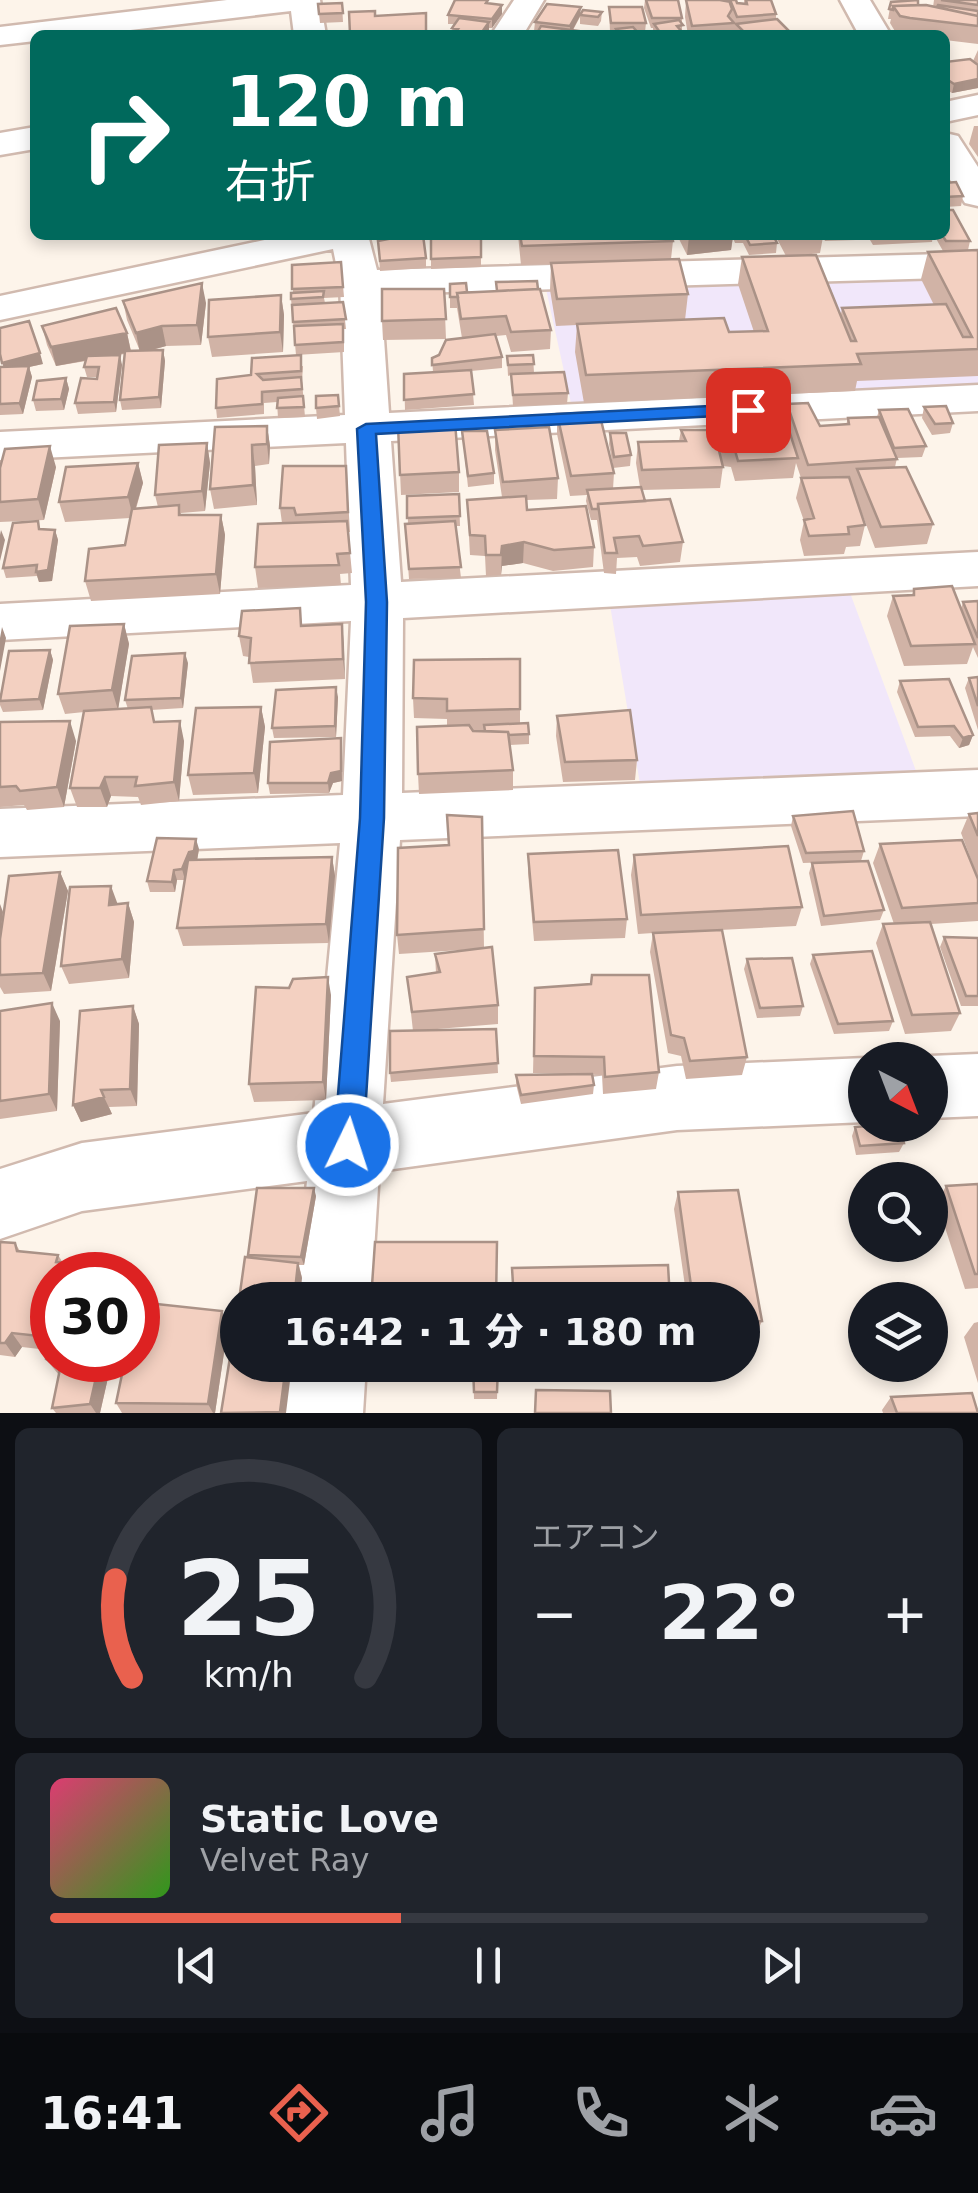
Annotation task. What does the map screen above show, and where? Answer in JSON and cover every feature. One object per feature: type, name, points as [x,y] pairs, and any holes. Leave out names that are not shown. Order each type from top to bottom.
[{"type":"street","points":[[51,30],[304,0],[309,30]]},
{"type":"street","points":[[510,30],[529,0]]},
{"type":"street","points":[[855,0],[872,30]]},
{"type":"street","points":[[0,36],[30,32]]},
{"type":"street","points":[[950,111],[978,105]]},
{"type":"street","points":[[0,144],[30,139]]},
{"type":"street","points":[[950,152],[978,196]]},
{"type":"street","points":[[336,1282],[372,818],[376,602],[351,251]]},
{"type":"street","points":[[0,308],[351,251],[702,273],[978,265]]},
{"type":"street","points":[[904,267],[924,311]]},
{"type":"street","points":[[702,273],[718,318]]},
{"type":"street","points":[[0,446],[978,398]]},
{"type":"street","points":[[0,622],[978,570]]},
{"type":"street","points":[[0,833],[978,793]]},
{"type":"street","points":[[948,1086],[978,1085]]},
{"type":"street","points":[[0,1204],[82,1178],[677,1098],[848,1091]]},
{"type":"street","points":[[323,1413],[326,1382]]},
{"type":"shaded area","points":[[978,273],[978,389],[572,408],[546,289]]},
{"type":"shaded area","points":[[849,590],[919,779],[641,790],[610,605]]},
{"type":"building","points":[[455,0],[488,0],[486,3],[502,5],[492,19],[448,15]]},
{"type":"building","points":[[646,0],[678,0],[682,18],[652,18]]},
{"type":"building","points":[[686,0],[729,0],[732,9],[728,16],[734,23],[692,26]]},
{"type":"building","points":[[720,0],[747,4],[746,0],[771,0],[776,14],[737,17],[731,2]]},
{"type":"building","points":[[918,0],[918,5],[889,9],[891,2]]},
{"type":"building","points":[[941,0],[978,0],[978,5]]},
{"type":"building","points":[[342,3],[343,13],[319,14],[318,4]]},
{"type":"building","points":[[547,4],[581,7],[570,26],[535,22]]},
{"type":"building","points":[[926,5],[978,16],[978,26],[900,16],[893,6]]},
{"type":"building","points":[[609,7],[642,7],[646,23],[611,23]]},
{"type":"building","points":[[937,7],[978,11],[978,16]]},
{"type":"building","points":[[583,10],[602,12],[598,17],[580,15]]},
{"type":"building","points":[[375,11],[375,16],[426,13],[426,30],[350,30],[349,12]]},
{"type":"building","points":[[459,18],[489,22],[483,30],[452,28]]},
{"type":"building","points":[[777,19],[788,30],[742,30],[736,24]]},
{"type":"building","points":[[679,20],[683,25],[677,26],[680,30],[658,30],[654,24]]},
{"type":"building","points":[[541,26],[571,30],[539,30]]},
{"type":"building","points":[[970,59],[978,65],[978,79],[954,84],[950,81],[950,61]]},
{"type":"building","points":[[956,182],[963,196],[950,197],[950,183]]},
{"type":"building","points":[[953,210],[970,241],[946,241],[950,240]]},
{"type":"building","points":[[424,240],[426,258],[380,261],[378,241]]},
{"type":"building","points":[[431,240],[481,240],[481,257],[431,259]]},
{"type":"building","points":[[521,240],[673,241],[522,246]]},
{"type":"building","points":[[748,240],[777,243],[750,245]]},
{"type":"building","points":[[978,250],[978,349],[857,354],[861,364],[586,375],[577,324],[724,318],[729,332],[768,331],[742,257],[816,255],[851,341],[856,341],[842,308],[946,304],[963,337],[972,337],[928,252]]},
{"type":"building","points":[[679,259],[688,294],[557,299],[551,263]]},
{"type":"building","points":[[341,262],[343,287],[292,289],[292,265]]},
{"type":"building","points":[[537,281],[538,289],[497,291],[496,282]]},
{"type":"building","points":[[202,283],[197,325],[162,326],[136,333],[123,301]]},
{"type":"building","points":[[466,283],[467,292],[450,297],[450,284]]},
{"type":"building","points":[[382,289],[444,289],[446,319],[382,321]]},
{"type":"building","points":[[540,289],[551,330],[511,332],[506,316],[461,319],[457,293]]},
{"type":"building","points":[[324,291],[323,297],[291,299],[291,293]]},
{"type":"building","points":[[281,295],[280,332],[208,337],[209,300]]},
{"type":"building","points":[[343,302],[346,319],[293,322],[292,305]]},
{"type":"building","points":[[116,308],[127,333],[51,347],[42,326]]},
{"type":"building","points":[[29,321],[40,353],[2,363],[0,328]]},
{"type":"building","points":[[343,324],[343,342],[295,345],[294,326]]},
{"type":"building","points":[[495,334],[502,357],[432,365],[432,358],[439,355],[446,340]]},
{"type":"building","points":[[163,350],[159,397],[120,400],[125,351]]},
{"type":"building","points":[[120,355],[114,402],[75,403],[81,378],[97,379],[99,367],[84,367],[87,356]]},
{"type":"building","points":[[301,355],[301,371],[257,374],[263,380],[301,377],[302,389],[262,392],[262,404],[216,408],[217,379],[251,375],[252,358]]},
{"type":"building","points":[[533,355],[534,364],[508,365],[507,356]]},
{"type":"building","points":[[29,366],[20,403],[0,404],[0,367]]},
{"type":"building","points":[[471,370],[474,394],[404,400],[404,374]]},
{"type":"building","points":[[564,372],[568,393],[513,395],[511,374]]},
{"type":"building","points":[[66,378],[61,399],[33,400],[37,381]]},
{"type":"building","points":[[338,395],[339,406],[316,408],[316,396]]},
{"type":"building","points":[[303,396],[304,407],[277,408],[278,398]]},
{"type":"building","points":[[808,403],[820,426],[849,424],[848,418],[879,417],[897,459],[808,465],[787,404]]},
{"type":"building","points":[[946,406],[953,423],[935,424],[924,407]]},
{"type":"building","points":[[908,409],[926,446],[894,448],[879,410]]},
{"type":"building","points":[[599,412],[614,473],[571,476],[557,414]]},
{"type":"building","points":[[785,418],[798,458],[738,461],[734,447],[725,446],[721,427],[748,424],[748,419]]},
{"type":"building","points":[[455,422],[459,472],[400,475],[398,425]]},
{"type":"building","points":[[267,426],[267,444],[252,445],[253,485],[210,489],[215,427]]},
{"type":"building","points":[[549,427],[558,478],[503,482],[495,430]]},
{"type":"building","points":[[681,430],[714,430],[723,467],[642,470],[638,442],[686,441]]},
{"type":"building","points":[[462,431],[487,431],[494,473],[468,476]]},
{"type":"building","points":[[610,433],[626,433],[631,455],[614,457]]},
{"type":"building","points":[[207,443],[202,491],[155,495],[159,445]]},
{"type":"building","points":[[50,446],[38,499],[0,502],[0,468],[5,449]]},
{"type":"building","points":[[138,463],[128,497],[59,502],[66,467]]},
{"type":"building","points":[[283,466],[346,466],[348,512],[296,515],[294,508],[280,508]]},
{"type":"building","points":[[906,467],[933,524],[881,527],[857,469]]},
{"type":"building","points":[[849,477],[865,525],[848,527],[849,534],[809,536],[804,520],[814,518],[801,478]]},
{"type":"building","points":[[641,487],[645,501],[598,504],[598,509],[592,509],[587,490]]},
{"type":"building","points":[[459,494],[460,516],[407,518],[407,496]]},
{"type":"building","points":[[526,496],[527,510],[586,506],[594,547],[554,550],[524,542],[502,546],[501,555],[486,555],[485,536],[470,535],[467,500]]},
{"type":"building","points":[[670,499],[683,542],[643,546],[639,536],[614,538],[617,553],[605,553],[598,504]]},
{"type":"building","points":[[179,505],[179,515],[221,515],[216,574],[85,581],[89,549],[125,545],[132,509]]},
{"type":"building","points":[[38,521],[39,529],[55,530],[48,570],[36,572],[37,565],[3,568],[13,523]]},
{"type":"building","points":[[347,521],[350,553],[337,554],[339,565],[255,567],[258,524]]},
{"type":"building","points":[[455,521],[461,567],[409,569],[405,524]]},
{"type":"building","points":[[952,586],[975,644],[911,646],[893,596],[914,595],[914,589]]},
{"type":"building","points":[[978,601],[978,638],[963,602]]},
{"type":"building","points":[[300,608],[301,626],[342,624],[343,659],[249,663],[251,638],[239,636],[242,611]]},
{"type":"building","points":[[124,624],[112,690],[58,694],[70,626]]},
{"type":"building","points":[[50,650],[39,699],[0,701],[9,651]]},
{"type":"building","points":[[185,653],[181,698],[125,700],[132,656]]},
{"type":"building","points":[[520,659],[520,709],[447,711],[447,699],[413,698],[414,660]]},
{"type":"building","points":[[978,677],[978,706],[969,678]]},
{"type":"building","points":[[949,679],[973,735],[963,738],[954,726],[918,727],[900,681]]},
{"type":"building","points":[[336,687],[335,726],[272,728],[276,690]]},
{"type":"building","points":[[151,707],[154,722],[180,721],[174,782],[135,786],[137,777],[105,777],[100,788],[70,788],[84,711]]},
{"type":"building","points":[[261,707],[254,773],[188,775],[196,708]]},
{"type":"building","points":[[630,710],[637,760],[565,762],[557,716]]},
{"type":"building","points":[[70,721],[57,787],[20,791],[16,786],[0,787],[0,722]]},
{"type":"building","points":[[528,723],[529,734],[509,735],[485,731],[484,725]]},
{"type":"building","points":[[469,725],[473,731],[508,732],[513,770],[418,774],[417,727]]},
{"type":"building","points":[[341,738],[341,771],[331,773],[328,783],[268,783],[270,742]]},
{"type":"building","points":[[853,811],[864,851],[806,853],[793,816]]},
{"type":"building","points":[[978,813],[978,836],[969,814]]},
{"type":"building","points":[[447,815],[482,817],[484,929],[397,935],[398,848],[449,845]]},
{"type":"building","points":[[157,838],[196,839],[194,851],[189,852],[182,869],[174,870],[172,882],[147,881]]},
{"type":"building","points":[[962,840],[978,879],[978,903],[902,908],[880,844]]},
{"type":"building","points":[[788,846],[802,907],[641,915],[634,855]]},
{"type":"building","points":[[618,850],[627,919],[534,922],[528,854]]},
{"type":"building","points":[[332,857],[326,924],[177,928],[188,860]]},
{"type":"building","points":[[868,861],[884,910],[824,916],[812,863]]},
{"type":"building","points":[[60,872],[43,973],[0,975],[0,939],[9,876]]},
{"type":"building","points":[[111,886],[109,905],[128,903],[122,959],[61,966],[70,887]]},
{"type":"building","points":[[930,922],[960,1013],[912,1015],[883,924]]},
{"type":"building","points":[[722,930],[747,1057],[690,1061],[684,1038],[671,1035],[653,933]]},
{"type":"building","points":[[944,937],[978,938],[978,996],[966,996]]},
{"type":"building","points":[[492,947],[498,1005],[412,1012],[407,977],[440,972],[435,954]]},
{"type":"building","points":[[872,951],[893,1021],[838,1024],[813,955]]},
{"type":"building","points":[[792,958],[803,1006],[760,1008],[747,959]]},
{"type":"building","points":[[592,975],[649,975],[659,1072],[605,1077],[604,1057],[534,1056],[535,988],[591,984]]},
{"type":"building","points":[[328,977],[323,1082],[249,1084],[256,987],[289,988],[293,979]]},
{"type":"building","points":[[52,1003],[49,1094],[0,1101],[0,1011]]},
{"type":"building","points":[[133,1006],[130,1089],[101,1090],[104,1097],[73,1105],[80,1011]]},
{"type":"building","points":[[496,1029],[498,1063],[390,1073],[390,1031]]},
{"type":"building","points":[[592,1074],[594,1085],[521,1095],[516,1075]]},
{"type":"building","points":[[859,1142],[904,1143],[860,1146]]},
{"type":"building","points":[[978,1184],[978,1274],[975,1274],[948,1186]]},
{"type":"building","points":[[257,1188],[314,1188],[301,1257],[248,1255]]},
{"type":"building","points":[[738,1190],[755,1282],[690,1282],[678,1192]]},
{"type":"building","points":[[0,1242],[15,1243],[17,1251],[30,1252],[30,1335],[12,1333],[5,1343],[0,1343]]},
{"type":"building","points":[[375,1242],[497,1242],[496,1282],[372,1282]]},
{"type":"building","points":[[245,1257],[298,1263],[296,1282],[242,1282]]},
{"type":"building","points":[[668,1265],[669,1282],[513,1282],[512,1268]]},
{"type":"building","points":[[160,1304],[220,1311],[208,1404],[116,1403],[120,1382],[160,1382]]},
{"type":"building","points":[[57,1382],[95,1382],[90,1404],[52,1408]]},
{"type":"building","points":[[226,1382],[284,1382],[280,1412],[221,1413]]},
{"type":"building","points":[[474,1382],[497,1382],[497,1392],[474,1392]]},
{"type":"building","points":[[536,1390],[610,1391],[611,1413],[535,1413]]},
{"type":"building","points":[[972,1393],[978,1413],[897,1413],[891,1397]]},
{"type":"route","points":[[348,1145],[372,818],[376,602],[366,429],[748,410]]}]
